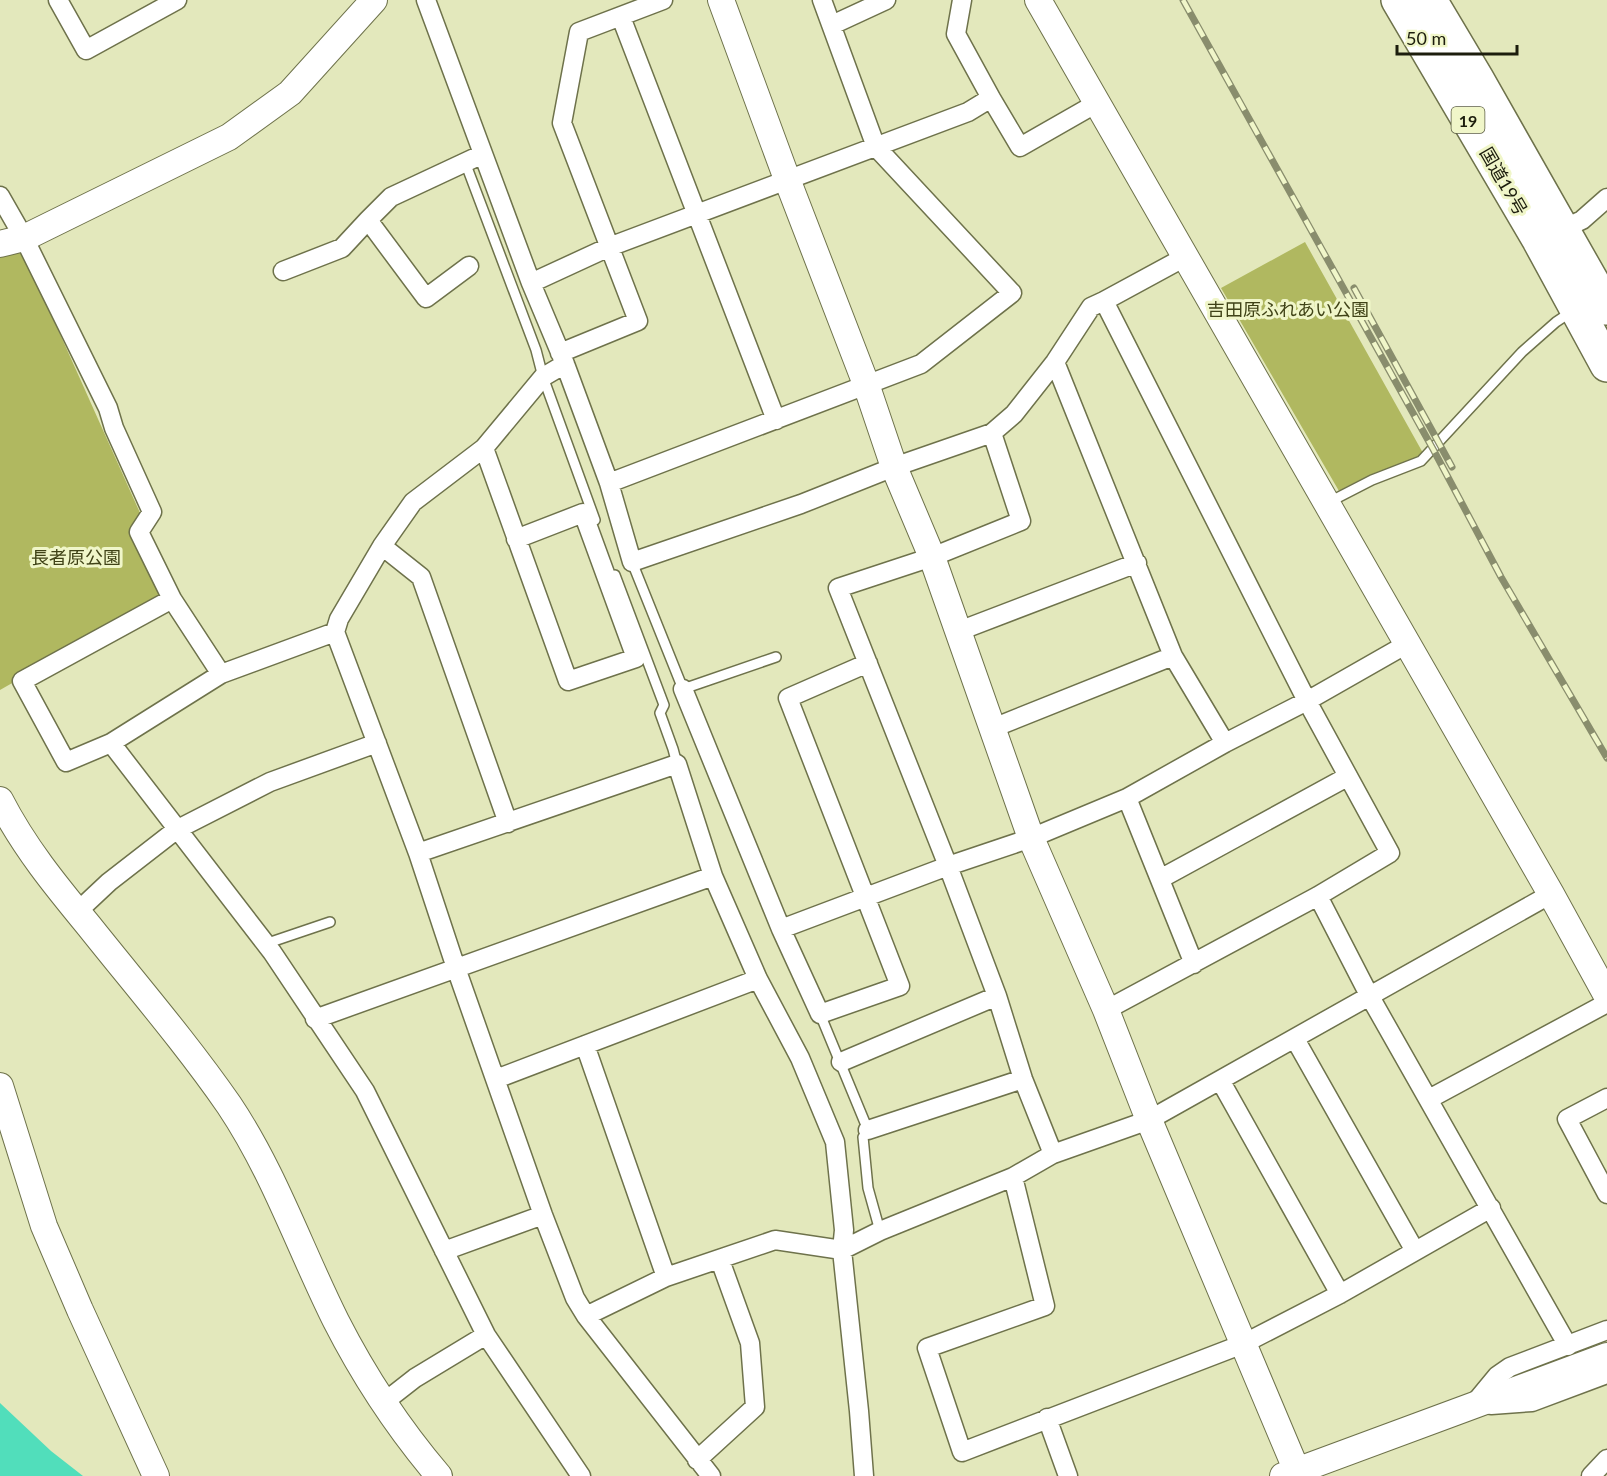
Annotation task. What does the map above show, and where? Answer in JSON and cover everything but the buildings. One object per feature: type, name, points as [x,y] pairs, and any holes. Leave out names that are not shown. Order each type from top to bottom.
[{"type":"highway","name":"国道19号","points":[[1398,0],[1551,234]]},
{"type":"highway","name":"国道19号","points":[[1430,0],[1592,309],[1607,365]]},
{"type":"street","points":[[58,0],[86,50],[175,1]]},
{"type":"street","points":[[12,241],[229,137],[290,93],[374,0]]},
{"type":"street","points":[[426,0],[531,283],[609,483],[632,562],[801,504],[894,467],[992,433],[1014,414],[1055,362],[1090,307],[1185,256]]},
{"type":"street","points":[[663,0],[621,18],[579,32],[562,123],[638,321],[562,359],[543,377],[484,448],[413,502],[381,546],[339,619],[335,632],[418,853],[495,1079],[575,1298],[586,1316],[711,1476]]},
{"type":"street","points":[[722,0],[787,179],[866,384],[894,467],[932,557],[1031,838],[1106,1010],[1149,1120],[1243,1344],[1293,1474],[1607,1356]]},
{"type":"street","points":[[609,483],[921,364],[1012,293],[876,147],[822,0]]},
{"type":"street","points":[[832,24],[886,0]]},
{"type":"street","points":[[962,0],[956,34],[1020,147],[1097,103]]},
{"type":"street","points":[[1038,0],[1551,894],[1607,996]]},
{"type":"street","points":[[621,18],[776,420]]},
{"type":"street","points":[[531,283],[609,247],[968,112],[991,98]]},
{"type":"street","points":[[283,271],[342,248],[391,197],[483,154]]},
{"type":"street","points":[[0,196],[12,241],[108,408],[114,428],[152,512],[139,532],[172,599],[221,674]]},
{"type":"street","points":[[1551,234],[1582,220],[1607,198]]},
{"type":"street","points":[[368,220],[426,298],[469,266]]},
{"type":"street","points":[[1104,301],[1307,701],[1390,853],[1318,896],[1106,1010]]},
{"type":"street","points":[[1055,362],[1173,656],[1225,743]]},
{"type":"street","points":[[992,433],[1021,521],[932,557],[838,588],[948,866],[997,996],[1023,1078],[1053,1154]]},
{"type":"street","points":[[484,448],[516,539],[568,681],[636,658],[583,513],[516,539]]},
{"type":"street","points":[[381,546],[421,577],[508,823]]},
{"type":"street","points":[[959,631],[1137,563]]},
{"type":"street","points":[[172,599],[22,681],[66,762],[111,743],[221,674],[335,632]]},
{"type":"street","points":[[781,929],[948,866],[1031,838],[1127,798],[1407,644]]},
{"type":"street","points":[[993,728],[1173,656]]},
{"type":"street","points":[[683,690],[781,929],[820,1014],[900,986],[788,698],[868,663]]},
{"type":"street","points":[[111,743],[266,944],[365,1091],[486,1335],[581,1476]]},
{"type":"street","points":[[77,912],[109,882],[176,830],[270,782],[377,743]]},
{"type":"street","points":[[418,853],[677,764],[713,876],[758,979],[800,1058],[835,1142],[844,1230],[842,1250],[860,1411],[864,1476]]},
{"type":"street","points":[[1160,879],[1347,777]]},
{"type":"street","points":[[1127,798],[1194,964]]},
{"type":"street","points":[[0,800],[23,843],[46,874],[176,1034],[229,1105],[259,1154],[336,1320],[383,1403],[439,1476]]},
{"type":"street","points":[[315,1019],[713,876]]},
{"type":"street","points":[[586,1316],[666,1277],[775,1240],[842,1250],[880,1231],[1013,1176],[1053,1154],[1149,1120],[1551,894]]},
{"type":"street","points":[[1318,896],[1370,995],[1568,1346]]},
{"type":"street","points":[[495,1079],[758,979]]},
{"type":"street","points":[[841,1062],[997,996]]},
{"type":"street","points":[[1429,1099],[1607,1003]]},
{"type":"street","points":[[1295,1039],[1415,1251]]},
{"type":"street","points":[[585,1046],[666,1277]]},
{"type":"street","points":[[868,1130],[1023,1078]]},
{"type":"street","points":[[1220,1080],[1340,1294]]},
{"type":"street","points":[[0,1086],[44,1226],[156,1476]]},
{"type":"street","points":[[1607,1098],[1567,1119],[1607,1194]]},
{"type":"street","points":[[1013,1176],[1045,1305],[927,1348],[962,1452],[1243,1344],[1340,1294],[1491,1208]]},
{"type":"street","points":[[444,1251],[543,1215]]},
{"type":"street","points":[[697,1460],[755,1407],[750,1343],[720,1260]]},
{"type":"street","points":[[1472,1406],[1497,1376],[1510,1367],[1607,1330]]},
{"type":"street","points":[[383,1403],[416,1378],[486,1335]]},
{"type":"street","points":[[1472,1406],[1532,1402],[1607,1374]]},
{"type":"street","points":[[1047,1418],[1068,1476]]},
{"type":"lane","points":[[465,162],[536,350],[543,377],[664,705],[660,713],[677,764]]},
{"type":"lane","points":[[1337,498],[1372,480],[1421,461],[1522,352],[1562,317],[1592,309]]},
{"type":"lane","points":[[632,562],[683,690],[776,657]]},
{"type":"lane","points":[[266,944],[330,922]]},
{"type":"lane","points":[[820,1014],[868,1130],[863,1137],[868,1188],[880,1231]]},
{"type":"green space","name":"吉田原ふれあい公園","points":[[1305,242],[1423,453],[1409,462],[1372,474],[1339,491],[1221,288]]},
{"type":"green space","name":"長者原公園","points":[[17,251],[26,258],[149,533],[168,594],[0,690],[0,254]]},
{"type":"water","points":[[0,1403],[51,1451],[83,1476],[0,1476]]},
{"type":"railway","points":[[1183,0],[1433,449],[1501,577],[1607,758]]},
{"type":"railway","points":[[1354,288],[1452,467]]}]
